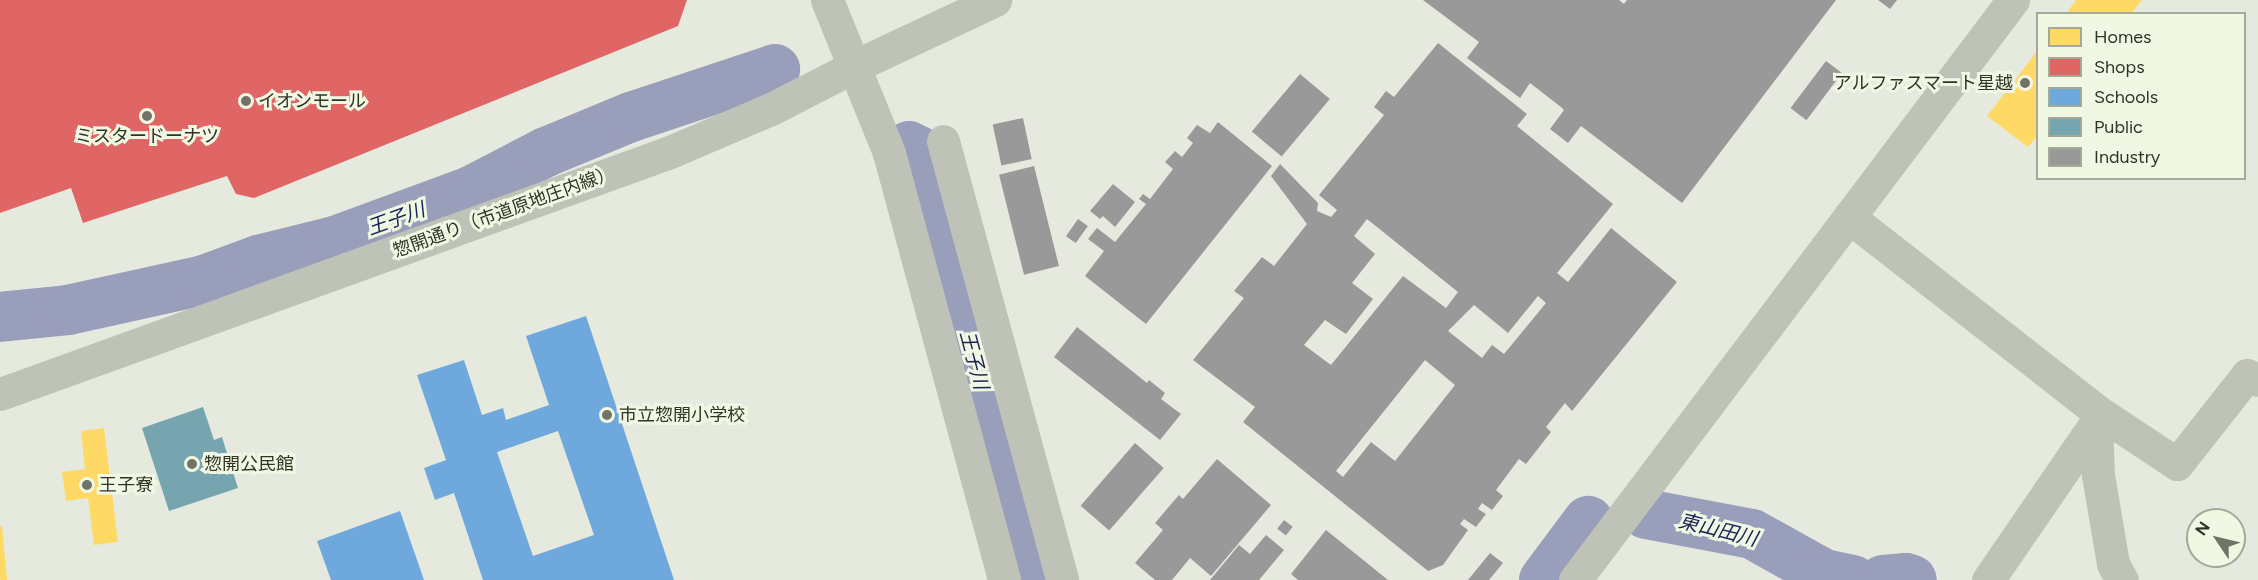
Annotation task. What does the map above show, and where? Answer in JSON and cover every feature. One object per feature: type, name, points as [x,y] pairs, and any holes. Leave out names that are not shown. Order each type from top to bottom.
[{"type":"street","points":[[827,0],[889,153],[1004,580]]},
{"type":"street","name":"惣開通り（市道原地庄内線）","points":[[0,394],[670,153],[771,109],[855,66],[995,0]]},
{"type":"street","points":[[1575,580],[2013,0]]},
{"type":"street","points":[[943,141],[1062,580]]},
{"type":"street","points":[[1849,217],[2096,419],[2177,464],[2247,375],[2258,380]]},
{"type":"street","points":[[1988,580],[2096,419]]},
{"type":"street","points":[[2096,419],[2098,475],[2113,564],[2121,580]]},
{"type":"building: Homes","points":[[2076,0],[2142,0],[2133,12],[2067,12]]},
{"type":"building: Homes","name":"アルファスマート星越","points":[[2036,53],[2036,137],[2028,147],[1987,116]]},
{"type":"building: Homes","name":"王子寮","points":[[104,428],[118,542],[94,545],[88,498],[66,501],[62,472],[85,469],[81,431]]},
{"type":"building: Homes","points":[[0,526],[2,526],[7,580],[0,580]]},
{"type":"building: Shops","name":"イオンモール","points":[[0,0],[687,0],[678,26],[254,198],[236,194],[227,176],[83,223],[71,188],[0,213]]},
{"type":"building: Schools","points":[[586,316],[674,580],[483,580],[454,493],[435,500],[424,468],[446,460],[417,375],[464,360],[482,415],[503,408],[506,420],[549,405],[526,336]],"holes":[[[558,431],[594,535],[533,556],[497,452]]]},
{"type":"building: Schools","points":[[400,511],[424,580],[331,580],[317,541]]},
{"type":"building: Public","name":"惣開公民館","points":[[203,407],[214,440],[222,437],[238,488],[169,511],[142,428]]},
{"type":"building: Industry","points":[[1423,0],[1619,0],[1624,4],[1627,0],[1836,0],[1682,203],[1581,126],[1568,143],[1550,129],[1564,110],[1530,83],[1520,98],[1467,58],[1479,42]]},
{"type":"building: Industry","points":[[1878,0],[1897,0],[1890,9]]},
{"type":"building: Industry","points":[[1438,43],[1527,114],[1517,126],[1613,204],[1557,273],[1568,282],[1611,228],[1677,282],[1572,411],[1565,403],[1546,427],[1551,432],[1526,464],[1519,459],[1496,490],[1503,496],[1492,510],[1482,503],[1478,509],[1486,514],[1476,527],[1464,519],[1460,524],[1468,530],[1443,565],[1428,571],[1243,422],[1255,407],[1193,360],[1244,298],[1234,291],[1262,257],[1274,266],[1307,224],[1271,176],[1280,164],[1318,203],[1317,211],[1331,217],[1337,210],[1319,195],[1384,115],[1374,107],[1386,91],[1394,97]],"holes":[[[1367,219],[1458,292],[1446,308],[1403,276],[1331,365],[1304,345],[1325,320],[1346,334],[1373,299],[1352,283],[1375,254],[1354,236]],[[1538,296],[1546,303],[1504,354],[1492,345],[1482,358],[1448,331],[1474,305],[1508,333]],[[1425,360],[1455,385],[1395,461],[1371,442],[1343,477],[1336,471]]]},
{"type":"building: Industry","points":[[1826,61],[1842,73],[1806,120],[1790,108]]},
{"type":"building: Industry","points":[[1300,74],[1330,99],[1282,157],[1252,131]]},
{"type":"building: Industry","points":[[1023,118],[1032,159],[1001,166],[993,124]]},
{"type":"building: Industry","points":[[1218,122],[1272,166],[1146,324],[1085,276],[1104,251],[1088,239],[1097,228],[1115,242],[1146,204],[1139,199],[1143,194],[1150,199],[1173,169],[1165,162],[1175,151],[1182,157],[1193,143],[1187,138],[1197,125],[1210,133]]},
{"type":"building: Industry","points":[[1034,166],[1059,266],[1024,275],[999,175]]},
{"type":"building: Industry","points":[[1113,184],[1135,202],[1115,227],[1103,216],[1100,219],[1090,211]]},
{"type":"building: Industry","points":[[1078,219],[1088,226],[1076,243],[1066,236]]},
{"type":"building: Industry","points":[[1077,327],[1147,383],[1149,380],[1165,393],[1161,399],[1181,414],[1160,440],[1054,357]]},
{"type":"building: Industry","points":[[1135,443],[1164,468],[1109,531],[1081,506]]},
{"type":"building: Industry","points":[[1217,459],[1271,505],[1211,576],[1190,558],[1172,580],[1155,580],[1135,563],[1163,530],[1155,523],[1179,495],[1183,499]]},
{"type":"building: Industry","points":[[1284,520],[1293,527],[1286,535],[1277,529]]},
{"type":"building: Industry","points":[[1326,530],[1388,580],[1298,580],[1291,574]]},
{"type":"building: Industry","points":[[1266,535],[1284,550],[1259,580],[1210,580],[1239,545],[1250,554]]},
{"type":"building: Industry","points":[[1490,553],[1503,563],[1489,580],[1468,580]]},
{"type":"waterway","name":"王子川","points":[[0,317],[68,310],[204,280],[258,260],[335,241],[471,191],[546,152],[631,117],[775,69]]},
{"type":"waterway","name":"王子川","points":[[909,146],[919,151],[1032,580]]},
{"type":"waterway","name":"東山田川","points":[[1646,514],[1752,534],[1824,574],[1853,580]]},
{"type":"waterway","name":"東山田川","points":[[1544,580],[1588,521]]},
{"type":"waterway","name":"東山田川","points":[[1883,580],[1906,578],[1912,580]]},
{"type":"place","name":"アルファスマート星越","points":[[2025,83]]},
{"type":"place","name":"イオンモール","points":[[246,101]]},
{"type":"place","name":"ミスタードーナツ","points":[[147,116]]},
{"type":"place","name":"市立惣開小学校","points":[[607,415]]},
{"type":"place","name":"惣開公民館","points":[[192,464]]},
{"type":"place","name":"王子寮","points":[[87,485]]}]
